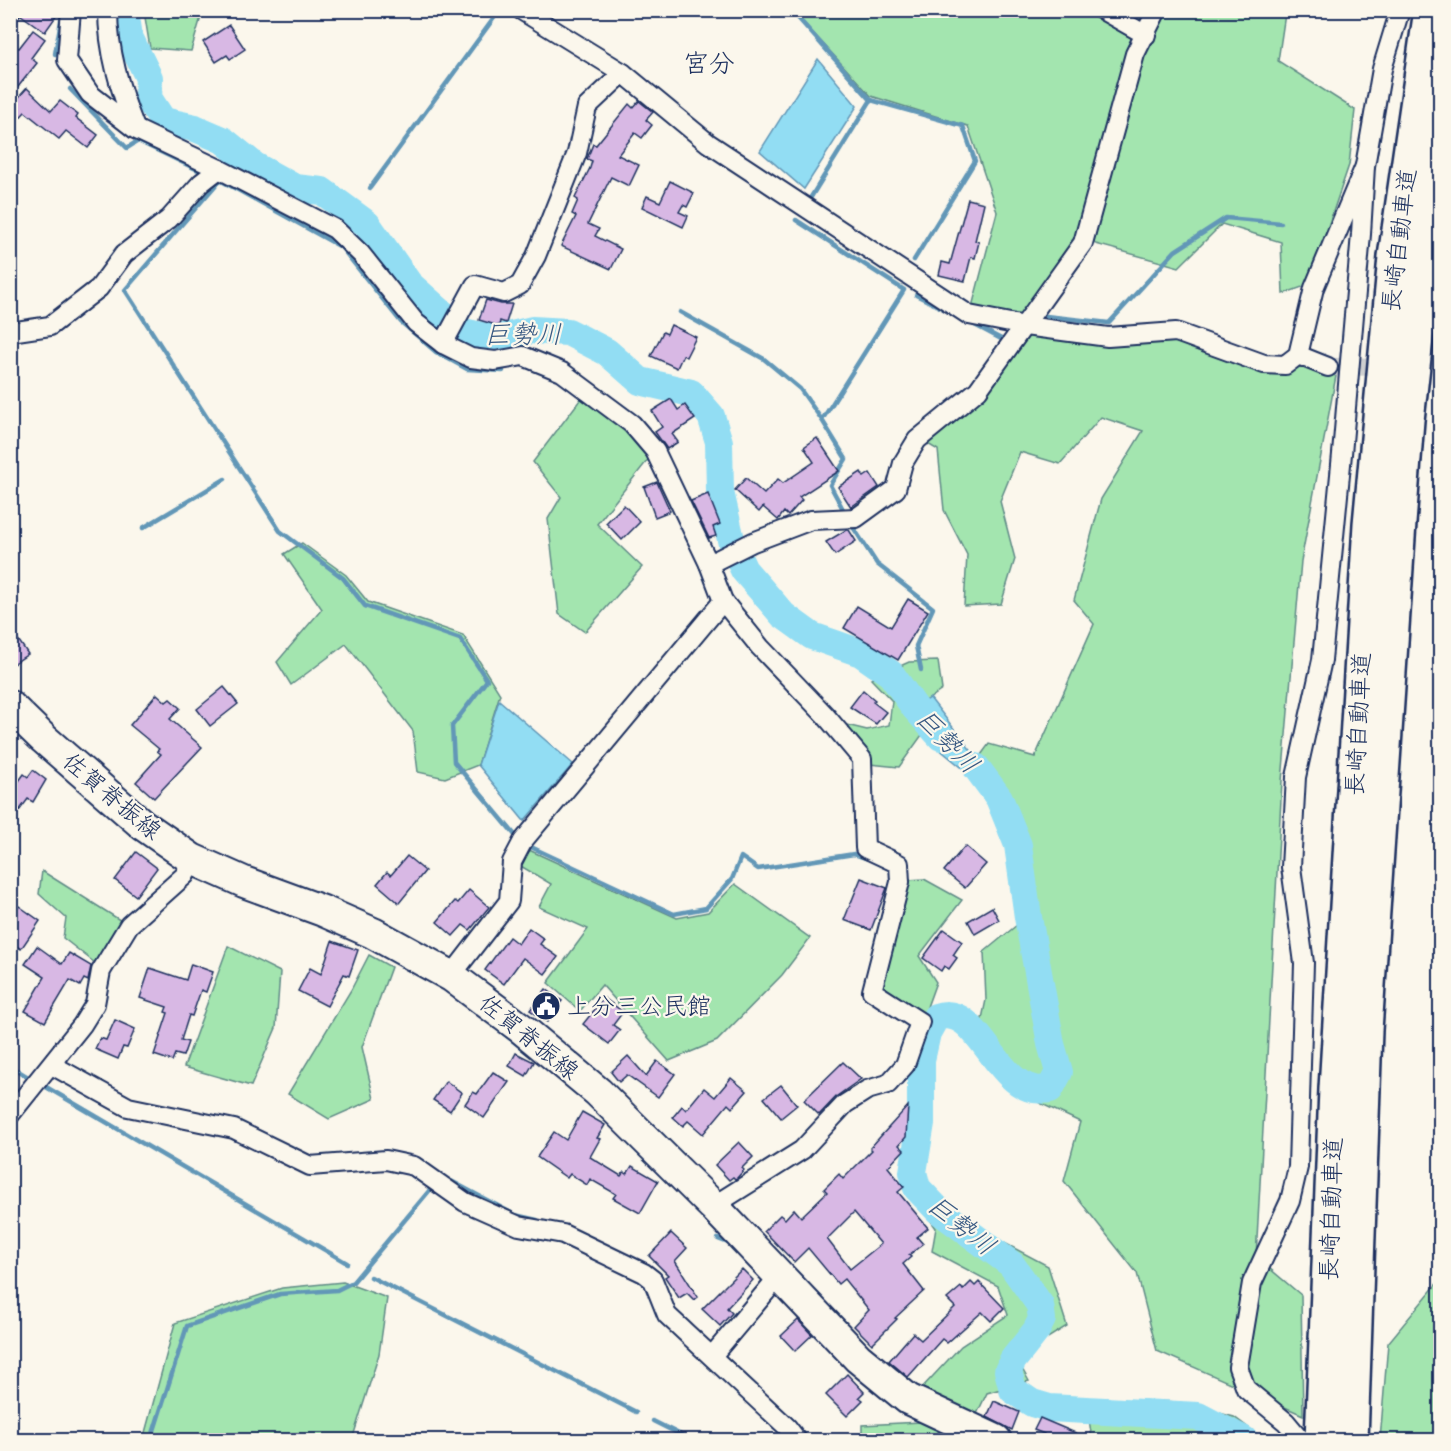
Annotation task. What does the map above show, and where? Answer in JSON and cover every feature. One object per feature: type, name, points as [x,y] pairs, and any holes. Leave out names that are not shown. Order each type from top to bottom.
[{"type":"highway","name":"長崎自動車道","points":[[1322,1440],[1336,1089],[1370,524],[1395,257],[1431,10]]},
{"type":"highway","name":"長崎自動車道","points":[[1351,1440],[1365,1030],[1398,535],[1407,420],[1440,122]]},
{"type":"main road","name":"佐賀脊振線","points":[[10,706],[44,739],[143,825],[192,859],[373,933],[451,976],[522,1029],[597,1092],[713,1206],[858,1358],[908,1400],[996,1440]]},
{"type":"street","points":[[71,10],[67,60],[90,94],[135,129],[335,229],[361,254],[416,323],[443,344],[471,358],[495,361],[523,356],[562,372],[632,424],[655,451],[714,562],[723,601],[760,647],[825,714],[862,759],[865,848],[899,864],[900,882],[872,991],[920,1022],[905,1065],[888,1083],[867,1090],[845,1104],[802,1150],[713,1206]]},
{"type":"street","points":[[108,10],[108,31],[120,91],[135,129]]},
{"type":"street","points":[[521,10],[623,73],[708,143],[969,315],[1024,326],[1108,337],[1176,332],[1264,364],[1286,365],[1298,355],[1314,288],[1365,166]]},
{"type":"street","points":[[1102,10],[1146,35]]},
{"type":"street","points":[[714,562],[753,542],[811,520],[856,518],[896,489],[903,463],[917,440],[978,390],[1083,243],[1135,54],[1157,10]]},
{"type":"street","points":[[1301,1440],[1286,1422],[1246,1389],[1238,1367],[1252,1284],[1290,1201],[1298,1167],[1304,963],[1291,867],[1296,777],[1322,660],[1350,362],[1365,166],[1382,69],[1400,10]]},
{"type":"street","points":[[443,344],[475,285],[504,293],[520,285],[536,256],[577,153],[587,107],[623,73]]},
{"type":"street","points":[[10,332],[50,326],[75,307],[99,288],[124,254],[169,219],[201,183],[219,169]]},
{"type":"street","points":[[1298,355],[1328,367]]},
{"type":"street","points":[[451,976],[509,901],[512,862],[523,841],[723,601]]},
{"type":"street","points":[[10,1115],[82,1025],[95,1004],[101,971],[129,925],[185,875],[192,859]]},
{"type":"street","points":[[47,1070],[128,1107],[234,1129],[310,1166],[386,1160],[414,1166],[465,1202],[519,1226],[563,1234],[644,1273],[653,1280],[667,1315],[787,1427],[796,1440]]},
{"type":"street","points":[[10,1084],[28,1092]]},
{"type":"street","points":[[712,1356],[780,1275]]},
{"type":"green space","points":[[144,10],[208,11],[201,17],[191,51],[150,48]]},
{"type":"green space","points":[[793,11],[1289,11],[1285,14],[1278,61],[1355,110],[1349,165],[1308,285],[1283,294],[1281,242],[1222,224],[1179,267],[1078,239],[1019,322],[972,307],[997,212],[968,126],[871,96]]},
{"type":"green space","points":[[1026,332],[1178,337],[1208,350],[1282,375],[1300,363],[1336,376],[1301,561],[1282,781],[1256,1257],[1301,1295],[1303,1415],[1157,1351],[1137,1273],[1064,1181],[1080,1122],[1010,1089],[975,1052],[986,1000],[984,952],[1023,920],[1013,848],[1001,820],[999,798],[991,776],[978,759],[989,744],[1035,757],[1094,624],[1074,600],[1101,499],[1143,431],[1101,417],[1060,464],[1020,452],[1000,501],[1015,559],[1001,604],[964,606],[967,555],[944,510],[938,450],[914,436],[977,382]]},
{"type":"green space","points":[[583,396],[628,429],[651,456],[597,524],[642,567],[585,632],[559,614],[548,519],[561,497],[533,462]]},
{"type":"green space","points":[[302,543],[346,575],[368,602],[463,635],[500,694],[478,765],[445,778],[418,772],[413,731],[346,644],[291,685],[277,662],[322,609],[284,554]]},
{"type":"green space","points":[[938,661],[942,690],[910,712],[922,735],[899,767],[859,763],[822,719],[867,730],[889,725],[892,701],[871,679],[909,662]]},
{"type":"green space","points":[[529,850],[677,918],[708,912],[735,884],[810,938],[782,975],[717,1041],[669,1061],[602,985],[580,1011],[548,983],[588,929],[539,907],[551,884],[519,865]]},
{"type":"green space","points":[[42,871],[123,922],[95,963],[63,938],[66,918],[39,894]]},
{"type":"green space","points":[[924,879],[962,900],[919,956],[936,982],[923,1018],[875,987],[907,880]]},
{"type":"green space","points":[[228,946],[280,972],[276,1028],[251,1086],[184,1067]]},
{"type":"green space","points":[[369,955],[391,967],[362,1047],[374,1099],[329,1119],[288,1094],[351,990]]},
{"type":"green space","points":[[940,1195],[995,1238],[1048,1266],[1067,1326],[1038,1344],[1021,1367],[1029,1381],[987,1393],[975,1418],[919,1391],[961,1346],[1008,1315],[998,1286],[932,1251],[936,1228],[915,1199]]},
{"type":"green space","points":[[1440,1280],[1440,1440],[1380,1440],[1388,1343]]},
{"type":"green space","points":[[343,1282],[387,1298],[379,1354],[352,1440],[143,1440],[175,1323],[282,1288]]},
{"type":"green space","points":[[1086,1398],[1179,1402],[1234,1417],[1265,1440],[1092,1440]]},
{"type":"green space","points":[[921,1422],[962,1440],[862,1440],[862,1425]]},
{"type":"water","points":[[818,59],[857,106],[804,189],[760,151]]},
{"type":"water","points":[[930,698],[991,776],[999,798],[922,735],[910,712]]},
{"type":"water","points":[[499,700],[573,764],[524,821],[478,765]]},
{"type":"building","points":[[22,10],[51,10],[57,15],[45,32],[21,15]]},
{"type":"building","points":[[229,25],[245,49],[230,59],[227,55],[216,62],[203,42]]},
{"type":"building","points":[[33,30],[45,39],[31,58],[37,63],[10,97],[10,54],[16,47],[19,48]]},
{"type":"building","points":[[27,88],[51,111],[60,101],[78,115],[76,118],[98,135],[88,148],[66,131],[59,139],[25,112],[10,128],[10,107]]},
{"type":"building","points":[[639,101],[653,112],[646,120],[652,125],[642,138],[635,133],[618,155],[639,165],[629,186],[611,177],[588,224],[599,229],[595,236],[621,249],[611,269],[561,246],[576,216],[572,214],[578,200],[575,198],[590,168],[592,161],[587,159],[593,144],[596,145],[629,104],[633,108]]},
{"type":"building","points":[[670,181],[694,193],[687,207],[683,205],[679,212],[688,216],[683,227],[642,207],[647,196],[660,202]]},
{"type":"building","points":[[968,199],[984,203],[975,241],[979,242],[975,258],[971,257],[965,281],[939,275],[942,262],[950,264]]},
{"type":"building","points":[[486,300],[512,304],[506,323],[500,321],[499,326],[479,320]]},
{"type":"building","points":[[671,325],[696,337],[686,357],[683,355],[677,368],[651,356],[663,332],[667,334]]},
{"type":"building","points":[[671,399],[678,410],[685,405],[695,419],[672,434],[678,442],[667,449],[655,432],[662,427],[652,411]]},
{"type":"building","points":[[817,438],[839,471],[799,497],[802,500],[788,516],[784,512],[778,520],[763,507],[759,512],[735,490],[746,478],[764,494],[778,479],[783,483],[814,462],[804,447]]},
{"type":"building","points":[[861,472],[864,477],[870,473],[879,487],[851,507],[838,487]]},
{"type":"building","points":[[657,482],[670,511],[655,517],[644,487]]},
{"type":"building","points":[[708,494],[720,524],[713,527],[716,536],[709,538],[691,501]]},
{"type":"building","points":[[624,505],[640,522],[622,540],[606,523]]},
{"type":"building","points":[[849,530],[856,541],[835,555],[826,542]]},
{"type":"building","points":[[908,599],[928,611],[898,660],[844,628],[857,606],[891,627]]},
{"type":"building","points":[[10,628],[28,654],[10,666]]},
{"type":"building","points":[[224,687],[238,704],[210,726],[197,709]]},
{"type":"building","points":[[863,690],[886,712],[876,724],[850,707]]},
{"type":"building","points":[[157,694],[166,702],[170,699],[180,708],[170,719],[202,747],[154,798],[136,782],[161,754],[157,751],[159,749],[130,725]]},
{"type":"building","points":[[33,770],[46,780],[33,802],[28,799],[10,823],[10,782],[16,785],[24,774],[28,777]]},
{"type":"building","points":[[965,846],[986,864],[965,888],[944,871]]},
{"type":"building","points":[[136,852],[157,868],[136,896],[115,880]]},
{"type":"building","points":[[407,856],[425,871],[399,903],[377,884],[387,872],[391,875]]},
{"type":"building","points":[[861,878],[887,888],[871,930],[844,920]]},
{"type":"building","points":[[469,890],[489,907],[470,930],[463,925],[453,936],[437,922],[455,901],[458,903]]},
{"type":"building","points":[[19,906],[40,921],[21,949],[10,942],[10,918]]},
{"type":"building","points":[[992,907],[999,920],[975,934],[968,921]]},
{"type":"building","points":[[529,928],[544,939],[540,944],[558,957],[545,974],[523,958],[504,984],[485,970],[509,937],[518,944]]},
{"type":"building","points":[[944,929],[962,942],[953,955],[957,958],[949,969],[944,966],[941,971],[923,958]]},
{"type":"building","points":[[332,941],[358,950],[349,976],[344,974],[327,1006],[298,991],[310,968],[321,974]]},
{"type":"building","points":[[37,946],[62,964],[69,953],[91,966],[88,981],[84,979],[80,986],[70,980],[45,1022],[25,1011],[45,977],[25,964]]},
{"type":"building","points":[[191,964],[213,972],[206,992],[201,990],[192,1016],[189,1015],[181,1040],[188,1042],[183,1056],[175,1054],[172,1061],[154,1055],[168,1013],[165,1012],[167,1007],[140,998],[150,968],[186,980]]},
{"type":"building","name":"上分三公民館","points":[[546,989],[562,1001],[547,1022],[530,1010]]},
{"type":"building","points":[[604,998],[623,1012],[613,1025],[620,1030],[609,1044],[583,1024]]},
{"type":"building","points":[[115,1020],[135,1029],[127,1048],[123,1047],[118,1059],[95,1049],[100,1038],[106,1040]]},
{"type":"building","points":[[516,1053],[534,1062],[526,1076],[509,1066]]},
{"type":"building","points":[[628,1056],[646,1076],[657,1061],[675,1074],[658,1097],[627,1075],[619,1082],[611,1072]]},
{"type":"building","points":[[843,1062],[861,1079],[837,1096],[819,1115],[804,1100]]},
{"type":"building","points":[[493,1072],[509,1082],[484,1118],[465,1104],[473,1092],[477,1094]]},
{"type":"building","points":[[731,1078],[747,1091],[732,1108],[728,1104],[703,1134],[688,1121],[683,1126],[673,1117],[682,1106],[686,1110],[704,1088],[715,1097]]},
{"type":"building","points":[[446,1081],[462,1093],[450,1111],[433,1100]]},
{"type":"building","points":[[781,1085],[797,1105],[781,1118],[764,1098]]},
{"type":"building","points":[[908,1106],[906,1137],[899,1145],[904,1150],[888,1167],[904,1187],[898,1192],[928,1228],[917,1237],[923,1244],[909,1255],[911,1257],[903,1264],[924,1291],[872,1344],[854,1326],[869,1310],[844,1279],[838,1284],[808,1248],[794,1262],[764,1231],[780,1215],[785,1219],[794,1209],[801,1217],[827,1192],[824,1189],[839,1174],[843,1179],[872,1150],[870,1148]],"holes":[[[854,1212],[881,1244],[850,1269],[827,1239]]]},
{"type":"building","points":[[582,1112],[605,1125],[590,1157],[621,1176],[624,1172],[627,1174],[632,1166],[658,1181],[640,1213],[613,1198],[616,1194],[590,1179],[587,1185],[570,1174],[567,1178],[537,1157],[554,1132],[566,1140]]},
{"type":"building","points":[[739,1142],[753,1157],[742,1168],[744,1170],[737,1178],[733,1177],[729,1180],[715,1165]]},
{"type":"building","points":[[671,1233],[687,1248],[675,1261],[698,1297],[694,1300],[687,1293],[679,1298],[665,1277],[668,1275],[649,1256]]},
{"type":"building","points":[[742,1269],[753,1280],[727,1308],[732,1313],[720,1326],[702,1309]]},
{"type":"building","points":[[971,1282],[975,1286],[979,1282],[1004,1308],[991,1321],[982,1312],[947,1343],[942,1339],[908,1377],[889,1361],[913,1333],[921,1340],[955,1307],[947,1299],[961,1287],[963,1290]]},
{"type":"building","points":[[798,1320],[812,1335],[795,1351],[781,1336]]},
{"type":"building","points":[[847,1374],[864,1392],[859,1397],[863,1400],[847,1416],[826,1395]]},
{"type":"building","points":[[994,1401],[1019,1412],[1012,1430],[987,1417]]},
{"type":"building","points":[[1040,1418],[1092,1440],[1041,1440],[1044,1434],[1034,1430]]},
{"type":"waterway","name":"巨勢川","points":[[125,10],[129,37],[149,78],[148,98],[163,121],[195,128],[223,140],[255,166],[295,188],[322,191],[367,224],[409,284],[463,332],[495,339],[532,330],[568,332],[607,352],[640,381],[691,393],[711,416],[719,442],[720,492],[732,544],[744,570],[783,615],[812,636],[861,653],[891,674],[915,708],[941,737]]},
{"type":"waterway","points":[[791,10],[871,100],[963,126],[975,161],[914,260]]},
{"type":"waterway","points":[[55,54],[62,15]]},
{"type":"waterway","points":[[370,188],[494,18]]},
{"type":"waterway","points":[[70,89],[127,148],[138,141],[198,170]]},
{"type":"waterway","points":[[811,197],[871,100]]},
{"type":"waterway","points":[[503,371],[467,369],[436,352],[401,322],[341,247],[220,180],[125,290],[280,531],[343,578],[365,606],[460,639],[487,680],[452,726],[454,762],[515,835]]},
{"type":"waterway","points":[[1046,316],[1109,323],[1175,251],[1226,218],[1281,223]]},
{"type":"waterway","points":[[796,220],[904,290],[822,420],[846,459],[830,485],[844,511]]},
{"type":"waterway","points":[[916,295],[948,311]]},
{"type":"waterway","points":[[680,312],[764,359],[800,389],[822,420]]},
{"type":"waterway","points":[[971,323],[1003,340]]},
{"type":"waterway","points":[[143,528],[225,479]]},
{"type":"waterway","points":[[851,524],[877,564],[933,608],[916,646],[921,670]]},
{"type":"waterway","name":"巨勢川","points":[[976,767],[999,798],[1018,845],[1028,917],[1051,1044],[1059,1072],[1050,1089],[1031,1088],[1015,1080],[978,1035],[965,1023],[952,1016],[936,1017],[927,1033],[921,1060],[921,1123],[913,1172],[917,1188],[938,1210],[1011,1264],[1040,1305],[1042,1319],[1036,1331],[1013,1360],[1008,1371],[1013,1390],[1032,1403],[1049,1408],[1198,1416],[1244,1440]]},
{"type":"waterway","points":[[531,847],[674,914],[706,908],[732,879],[741,857],[758,869],[854,854],[869,859]]},
{"type":"waterway","points":[[498,1029],[527,1052]]},
{"type":"waterway","points":[[10,1066],[33,1080]]},
{"type":"waterway","points":[[41,1084],[347,1263]]},
{"type":"waterway","points":[[451,1181],[515,1215],[537,1220]]},
{"type":"waterway","points":[[151,1440],[187,1326],[280,1294],[337,1290],[353,1282],[429,1191]]},
{"type":"waterway","points":[[718,1239],[733,1245]]},
{"type":"waterway","points":[[371,1277],[636,1412]]},
{"type":"waterway","points":[[653,1421],[691,1440]]},
{"type":"tunnel","points":[[1328,367],[1440,366]]},
{"type":"place","name":"上分三公民館","points":[[546,1006]]},
{"type":"district","name":"宮分","points":[[709,63]]}]
